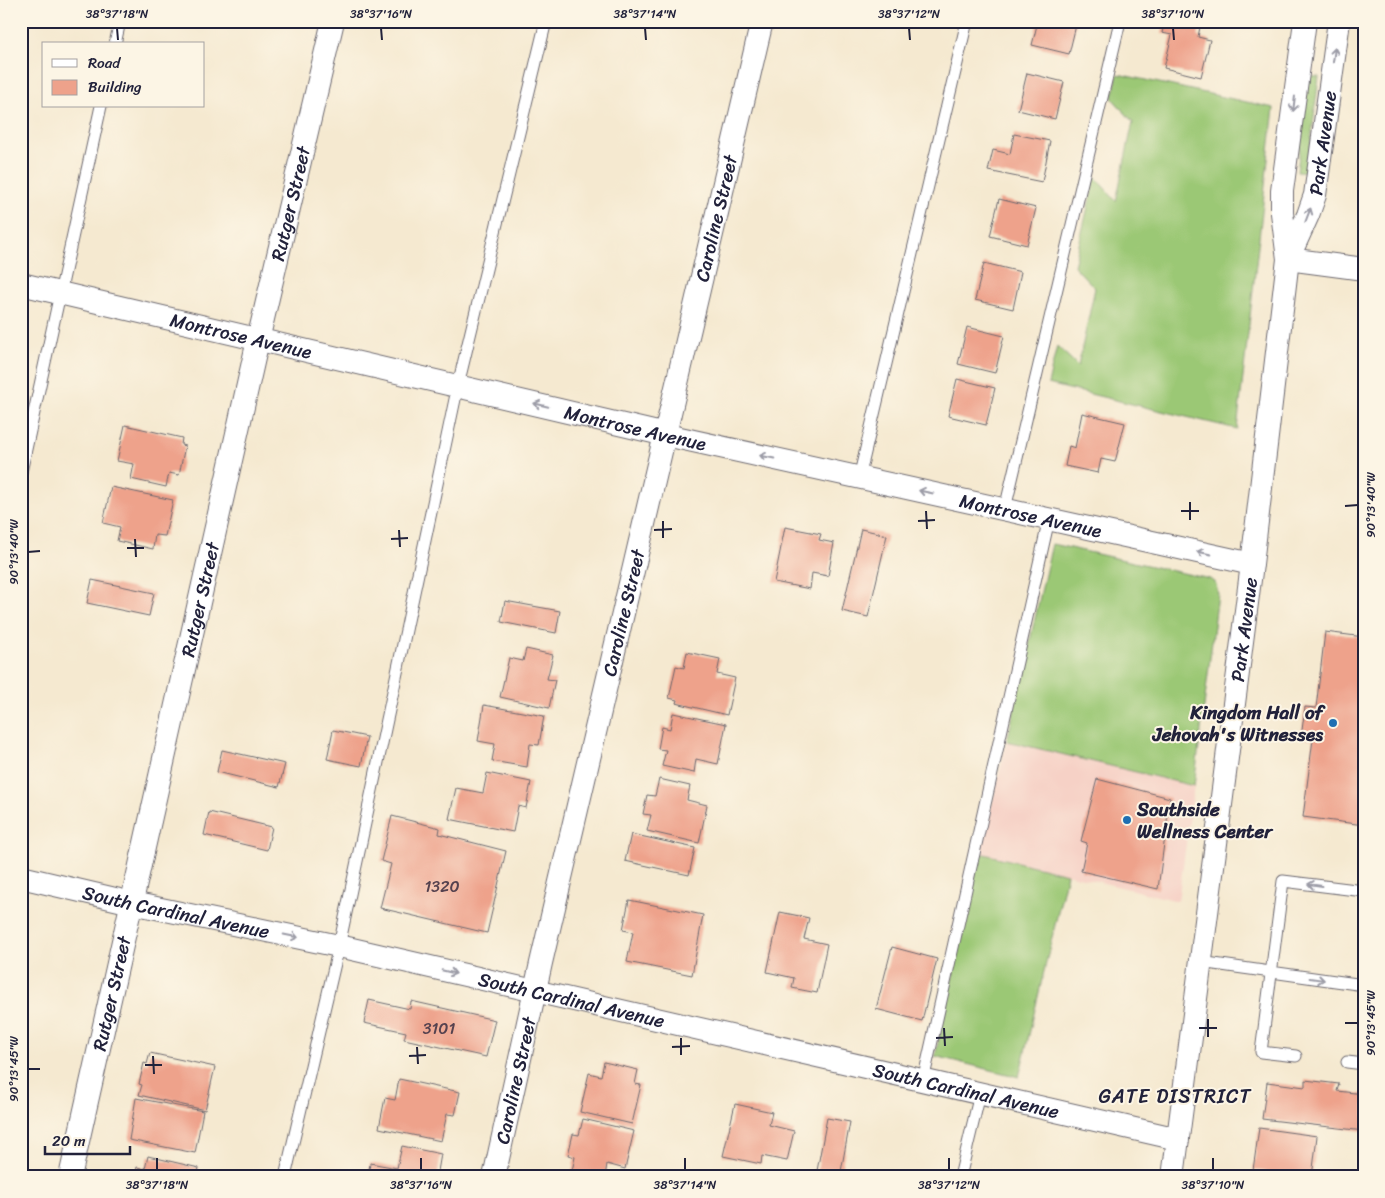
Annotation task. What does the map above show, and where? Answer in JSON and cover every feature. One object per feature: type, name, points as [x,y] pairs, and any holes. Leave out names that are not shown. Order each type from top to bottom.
[{"type":"street","name":"Rutger Street","points":[[70,1177],[258,340],[333,21]]},
{"type":"street","name":"Caroline Street","points":[[494,1177],[534,992],[762,21]]},
{"type":"street","name":"Park Avenue","points":[[1173,1177],[1252,564],[1288,259],[1282,213],[1282,191],[1304,21]]},
{"type":"street","name":"Park Avenue","points":[[1288,259],[1308,216],[1315,195],[1339,21]]},
{"type":"street","points":[[1288,259],[1364,269]]},
{"type":"street","name":"Montrose Avenue","points":[[21,284],[666,435],[1252,564]]},
{"type":"street","name":"South Cardinal Avenue","points":[[21,876],[132,903],[339,946],[1178,1139]]},
{"type":"lane","points":[[115,42],[120,21]]},
{"type":"lane","points":[[285,1177],[339,946],[458,385],[546,21]]},
{"type":"lane","points":[[860,478],[967,21]]},
{"type":"lane","points":[[1004,509],[1120,21]]},
{"type":"lane","points":[[21,472],[101,108]]},
{"type":"lane","points":[[923,1081],[1049,519]]},
{"type":"lane","points":[[1296,1056],[1260,1052],[1283,881],[1364,891]]},
{"type":"lane","points":[[1200,962],[1364,985]]},
{"type":"lane","points":[[1347,1062],[1364,1064]]},
{"type":"lane","points":[[960,1177],[980,1094]]},
{"type":"shaded area","points":[[1007,741],[1194,786],[1178,901],[980,853]]},
{"type":"green space","points":[[1118,74],[1274,108],[1237,429],[1048,384],[1057,346],[1078,366],[1095,288],[1074,266],[1095,177],[1116,201],[1133,122],[1112,98]]},
{"type":"green space","points":[[1309,76],[1319,77],[1307,172],[1297,171]]},
{"type":"green space","points":[[1052,544],[1210,579],[1216,584],[1218,594],[1194,786],[1007,741]]},
{"type":"green space","points":[[980,853],[1067,874],[1019,1077],[935,1056]]},
{"type":"building","points":[[1038,21],[1077,21],[1069,54],[1032,45]]},
{"type":"building","points":[[1165,21],[1201,22],[1198,37],[1210,40],[1201,77],[1164,68],[1172,35],[1162,33]]},
{"type":"building","points":[[1027,73],[1064,82],[1055,119],[1018,110]]},
{"type":"building","points":[[1014,134],[1050,141],[1042,182],[988,171],[993,150],[1010,154]]},
{"type":"building","points":[[999,199],[1036,208],[1027,245],[990,236]]},
{"type":"building","points":[[984,263],[1021,272],[1013,309],[975,300]]},
{"type":"building","points":[[967,327],[1004,336],[995,373],[958,364]]},
{"type":"building","points":[[957,379],[995,388],[986,425],[948,416]]},
{"type":"building","points":[[1082,413],[1125,423],[1115,462],[1101,459],[1098,473],[1065,466],[1069,446],[1075,448]]},
{"type":"building","points":[[125,425],[182,438],[181,445],[185,446],[179,475],[169,473],[166,487],[131,479],[134,464],[117,461]]},
{"type":"building","points":[[111,487],[173,500],[165,536],[155,535],[153,549],[117,541],[120,527],[103,523]]},
{"type":"building","points":[[785,527],[821,534],[819,540],[834,543],[828,576],[812,573],[810,589],[774,582]]},
{"type":"building","points":[[861,529],[887,535],[868,617],[842,611]]},
{"type":"building","points":[[92,580],[154,593],[149,616],[87,603]]},
{"type":"building","points":[[505,601],[560,611],[556,633],[501,622]]},
{"type":"building","name":"Kingdom Hall of Jehovah's Witnesses","points":[[1325,632],[1364,637],[1364,825],[1303,817],[1313,739],[1301,738],[1305,707],[1316,708]]},
{"type":"building","points":[[526,649],[553,655],[547,679],[555,680],[549,708],[500,697],[509,658],[523,661]]},
{"type":"building","points":[[687,652],[720,659],[717,674],[735,678],[727,715],[676,703],[677,700],[669,698],[676,666],[684,668]]},
{"type":"building","points":[[484,705],[544,716],[539,745],[530,744],[527,767],[492,761],[495,744],[478,741]]},
{"type":"building","points":[[673,713],[726,724],[718,764],[696,759],[694,773],[662,766],[666,750],[658,749],[662,727],[670,729]]},
{"type":"building","points":[[333,730],[367,737],[361,766],[327,759]]},
{"type":"building","points":[[222,750],[285,764],[279,787],[217,772]]},
{"type":"building","points":[[487,773],[531,782],[526,808],[518,806],[513,832],[449,819],[456,788],[483,793]]},
{"type":"building","points":[[659,779],[690,786],[687,800],[707,805],[699,843],[647,831],[651,815],[643,814],[647,795],[655,796]]},
{"type":"building","name":"Southside Wellness Center","points":[[1097,779],[1170,798],[1158,889],[1081,871],[1087,843],[1081,841]]},
{"type":"building","points":[[209,812],[272,827],[267,850],[204,835]]},
{"type":"building","points":[[392,816],[440,828],[439,834],[506,851],[487,933],[380,908],[391,864],[381,861]]},
{"type":"building","points":[[631,834],[695,848],[689,875],[625,861]]},
{"type":"building","points":[[629,900],[703,915],[692,975],[627,962],[633,932],[623,930]]},
{"type":"building","points":[[780,912],[809,918],[804,939],[827,944],[817,993],[792,988],[794,978],[767,972]]},
{"type":"building","points":[[892,947],[937,959],[922,1021],[876,1009]]},
{"type":"building","points":[[369,1000],[410,1009],[411,1001],[495,1020],[486,1057],[404,1039],[406,1032],[364,1023]]},
{"type":"building","points":[[150,1053],[215,1067],[205,1110],[139,1095],[142,1085],[139,1084],[144,1063],[147,1064]]},
{"type":"building","points":[[604,1062],[638,1070],[635,1084],[641,1085],[632,1124],[580,1112],[589,1073],[601,1076]]},
{"type":"building","points":[[399,1079],[460,1092],[455,1115],[447,1114],[441,1141],[379,1128],[385,1098],[395,1100]]},
{"type":"building","points":[[1305,1080],[1339,1084],[1337,1091],[1364,1094],[1364,1131],[1262,1119],[1267,1082],[1305,1087]]},
{"type":"building","points":[[136,1098],[203,1111],[195,1153],[129,1140]]},
{"type":"building","points":[[735,1104],[772,1112],[769,1125],[794,1131],[787,1161],[762,1156],[761,1164],[723,1156]]},
{"type":"building","points":[[827,1118],[850,1122],[840,1177],[816,1176]]},
{"type":"building","points":[[583,1119],[634,1131],[625,1169],[607,1164],[605,1177],[595,1177],[572,1171],[575,1157],[568,1155],[573,1134],[579,1135]]},
{"type":"building","points":[[1259,1128],[1317,1136],[1312,1177],[1253,1170]]},
{"type":"building","points":[[402,1146],[441,1154],[437,1177],[368,1177],[370,1163],[397,1168]]},
{"type":"building","points":[[148,1156],[199,1168],[197,1177],[135,1177],[137,1167],[145,1169]]},
{"type":"place","name":"Kingdom Hall of Jehovah's Witnesses","points":[[1333,723]]},
{"type":"place","name":"Southside Wellness Center","points":[[1127,820]]},
{"type":"district","name":"GATE DISTRICT","points":[[1175,1096]]}]
